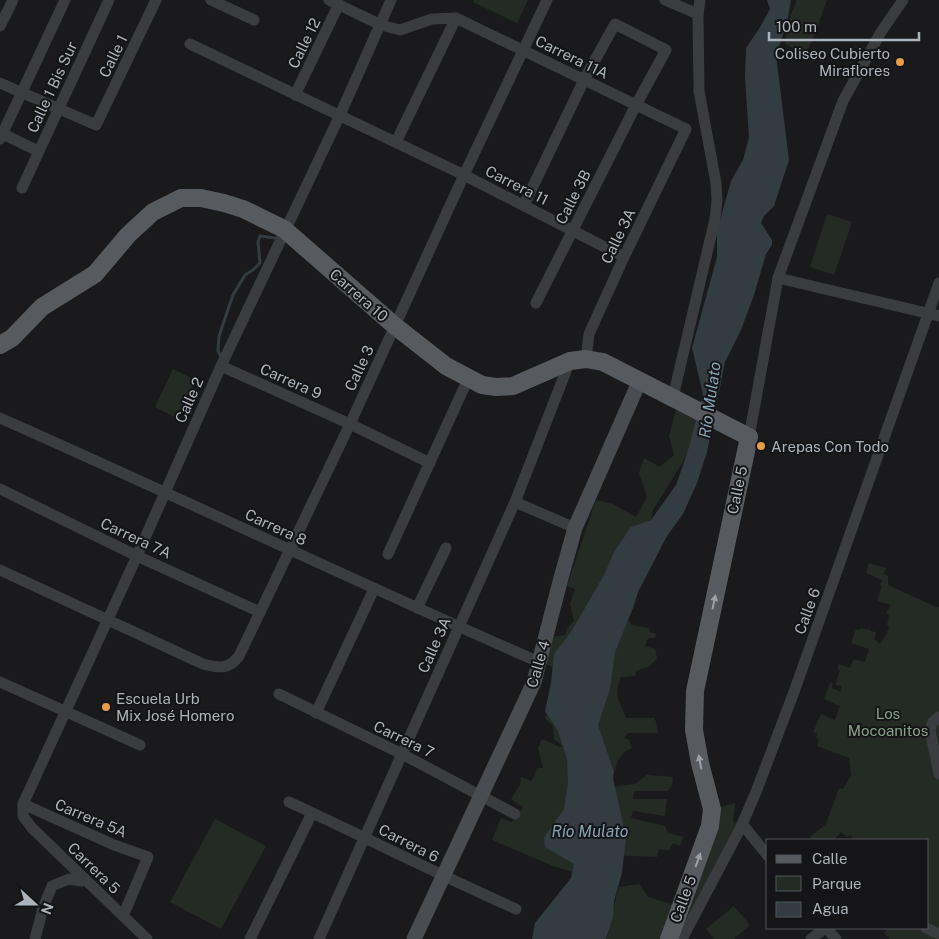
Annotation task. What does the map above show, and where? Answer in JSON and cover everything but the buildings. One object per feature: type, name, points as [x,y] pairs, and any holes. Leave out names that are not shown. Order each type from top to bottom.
[{"type":"main road","name":"Carrera 10","points":[[0,345],[12,338],[42,307],[95,274],[128,234],[153,212],[181,198],[201,198],[243,209],[284,229],[395,326],[446,366],[468,380],[496,387],[513,386],[578,360]]},
{"type":"main road","points":[[578,360],[603,362],[749,437]]},
{"type":"main road","name":"Calle 4","points":[[414,939],[534,682],[575,528],[640,380]]},
{"type":"main road","name":"Calle 5","points":[[669,939],[710,826],[712,809],[694,730],[695,691],[749,437]]},
{"type":"street","points":[[0,26],[13,0]]},
{"type":"street","points":[[38,150],[1,137],[65,0]]},
{"type":"street","name":"Calle 1 Bis Sur","points":[[22,188],[109,0]]},
{"type":"street","name":"Calle 1","points":[[58,108],[96,126],[156,0]]},
{"type":"street","points":[[211,0],[254,20]]},
{"type":"street","name":"Calle 2","points":[[23,810],[65,711],[166,492],[221,366],[284,229],[340,115],[392,0]]},
{"type":"street","name":"Calle 3","points":[[108,619],[204,664],[227,667],[234,663],[239,656],[350,424],[464,175],[547,0]]},
{"type":"street","points":[[665,0],[698,14]]},
{"type":"street","points":[[681,401],[717,201],[716,183],[699,91],[698,14],[700,0]]},
{"type":"street","name":"Calle 5","points":[[749,437],[778,278],[843,101],[881,32],[903,0]]},
{"type":"street","points":[[334,2],[381,24]]},
{"type":"street","name":"Calle 12","points":[[295,95],[334,2]]},
{"type":"street","points":[[396,142],[456,18]]},
{"type":"street","name":"Carrera 11A","points":[[381,24],[400,30],[432,19],[456,18],[686,129]]},
{"type":"street","name":"Calle 3B","points":[[536,303],[636,105],[666,50],[615,24],[584,80]]},
{"type":"street","name":"Carrera 11","points":[[190,44],[464,175],[624,257]]},
{"type":"street","points":[[524,206],[584,80]]},
{"type":"street","points":[[0,83],[58,108]]},
{"type":"street","name":"Calle 3A","points":[[319,939],[589,334],[686,129]]},
{"type":"street","points":[[778,278],[934,315]]},
{"type":"street","name":"Calle 6","points":[[682,939],[742,824],[794,692],[934,315],[939,283]]},
{"type":"street","name":"Carrera 9","points":[[221,366],[350,424],[430,463]]},
{"type":"street","points":[[388,554],[468,380]]},
{"type":"street","name":"Carrera 8","points":[[0,418],[166,492],[374,589],[539,662]]},
{"type":"street","name":"Carrera 7A","points":[[0,489],[137,556],[260,612]]},
{"type":"street","points":[[515,502],[575,528]]},
{"type":"street","points":[[417,608],[446,548]]},
{"type":"street","points":[[0,570],[108,619]]},
{"type":"street","points":[[316,713],[374,589]]},
{"type":"street","points":[[0,682],[140,745]]},
{"type":"street","name":"Carrera 7","points":[[279,694],[402,754],[515,814]]},
{"type":"street","points":[[939,717],[933,722],[930,730],[939,774]]},
{"type":"street","name":"Carrera 6","points":[[289,802],[366,837],[444,877],[516,909]]},
{"type":"street","name":"Carrera 5A","points":[[23,810],[114,846],[148,857],[123,916]]},
{"type":"street","name":"Carrera 5","points":[[23,810],[32,828],[147,939]]},
{"type":"street","points":[[250,939],[312,812]]},
{"type":"street","points":[[742,824],[766,854]]},
{"type":"street","points":[[35,939],[43,908],[52,886],[69,879],[81,881],[85,879]]},
{"type":"street","points":[[811,939],[824,929]]},
{"type":"street","points":[[826,929],[836,939]]},
{"type":"green space","points":[[474,0],[528,0],[517,23],[473,2]]},
{"type":"green space","points":[[797,0],[827,0],[805,53],[785,44],[790,16]]},
{"type":"green space","points":[[827,214],[852,222],[834,275],[810,267]]},
{"type":"green space","points":[[173,369],[195,380],[176,418],[155,407]]},
{"type":"green space","points":[[676,410],[707,423],[653,510],[644,552],[595,631],[575,873],[553,866],[492,840],[501,818],[511,822],[519,815],[523,807],[511,799],[520,785],[521,777],[532,781],[537,768],[543,768],[538,748],[542,739],[560,747],[562,746],[554,739],[553,726],[545,718],[560,671],[544,663],[550,637],[565,635],[567,628],[574,621],[570,604],[575,589],[567,586],[596,500],[613,504],[636,517],[647,497],[639,473],[644,458],[660,467],[674,455],[669,436]]},
{"type":"green space","name":"Los Mocoanitos","points":[[869,563],[886,568],[884,574],[888,576],[888,585],[939,607],[939,939],[890,939],[884,933],[888,929],[929,929],[929,839],[854,839],[850,835],[847,837],[841,832],[835,839],[813,839],[810,837],[826,824],[839,788],[843,789],[851,776],[849,758],[817,746],[819,740],[816,738],[817,733],[813,732],[821,714],[835,720],[840,706],[824,699],[830,683],[833,683],[832,688],[841,692],[842,686],[835,685],[840,671],[837,669],[839,664],[850,668],[854,659],[865,662],[869,649],[851,643],[856,629],[868,629],[876,633],[874,639],[880,644],[887,634],[889,626],[887,625],[889,615],[886,613],[891,605],[877,601],[882,580],[866,573]]},
{"type":"green space","points":[[627,618],[632,625],[649,628],[650,632],[656,634],[655,638],[648,638],[645,646],[655,649],[657,658],[650,666],[636,671],[635,676],[621,677],[617,690],[618,698],[626,718],[655,718],[658,733],[627,733],[625,738],[629,740],[632,748],[622,754],[614,772],[604,770],[581,685]]},
{"type":"green space","points":[[647,775],[673,777],[672,785],[668,791],[634,791],[633,799],[667,799],[665,816],[633,811],[631,818],[665,826],[668,833],[683,837],[680,846],[673,843],[669,851],[659,849],[657,857],[610,855],[609,787],[635,784]]},
{"type":"green space","points":[[735,803],[733,821],[740,829],[682,939],[669,939],[712,809]]},
{"type":"green space","points":[[215,819],[266,846],[221,929],[170,902]]},
{"type":"green space","points":[[639,884],[648,897],[675,905],[664,939],[606,939],[619,887]]},
{"type":"green space","points":[[734,906],[750,925],[734,939],[714,939],[706,929]]},
{"type":"water","name":"Río Mulato","points":[[767,0],[791,0],[787,23],[776,55],[789,160],[774,206],[764,216],[761,223],[772,240],[772,245],[766,254],[741,330],[725,362],[707,452],[697,483],[683,514],[667,536],[638,592],[615,652],[610,689],[598,725],[614,772],[613,778],[626,837],[622,873],[614,901],[613,917],[606,939],[532,939],[535,923],[571,878],[574,864],[545,847],[544,838],[564,809],[568,783],[567,759],[558,731],[545,711],[551,683],[554,654],[571,632],[604,575],[614,552],[631,527],[651,520],[676,485],[687,454],[703,394],[692,348],[717,257],[717,231],[731,181],[743,160],[749,137],[745,78],[746,48],[770,9]]},
{"type":"waterway","points":[[221,356],[218,351],[219,336],[233,295],[245,275],[260,263],[258,242],[260,236],[275,238]]},
{"type":"place","name":"Coliseo Cubierto Miraflores","points":[[900,62]]},
{"type":"place","name":"Arepas Con Todo","points":[[761,446]]},
{"type":"place","name":"Escuela Urb Mix José Homero","points":[[106,707]]}]
